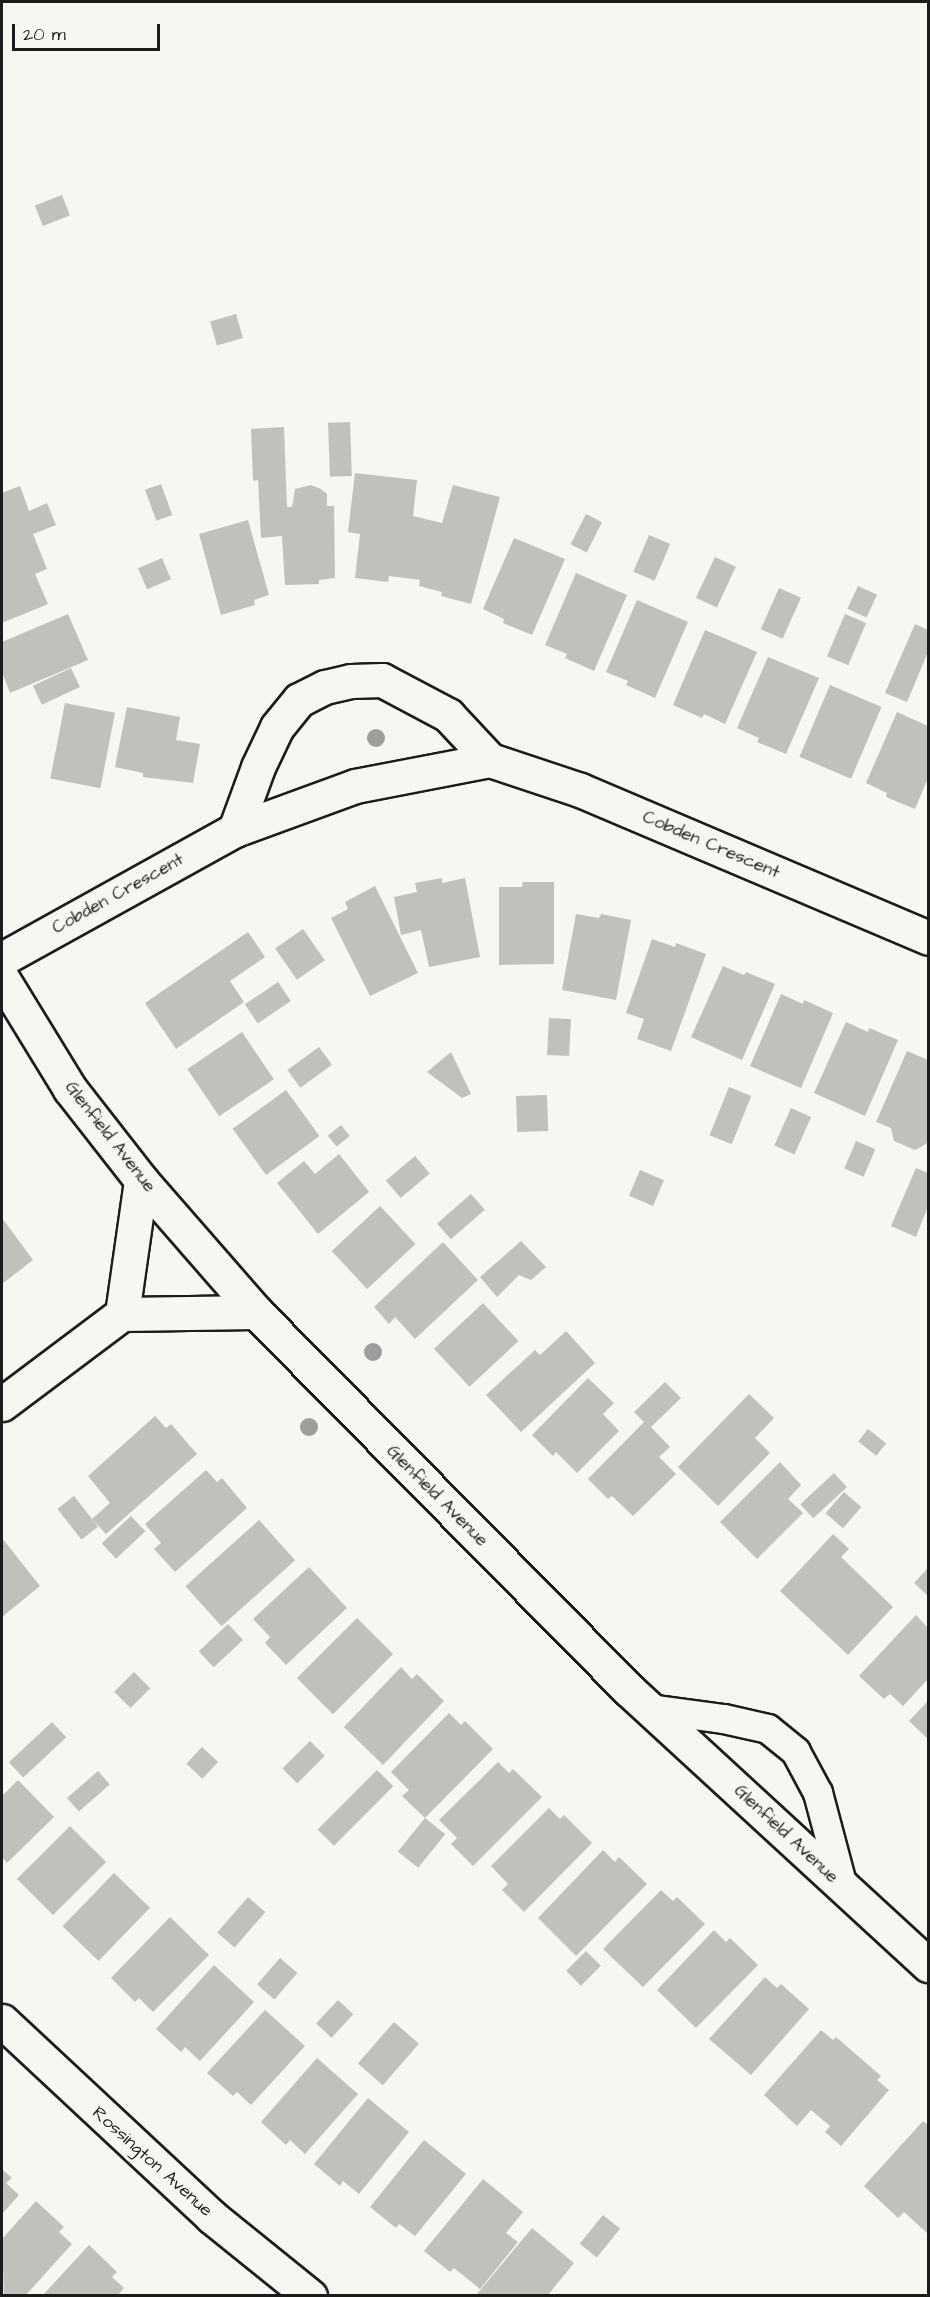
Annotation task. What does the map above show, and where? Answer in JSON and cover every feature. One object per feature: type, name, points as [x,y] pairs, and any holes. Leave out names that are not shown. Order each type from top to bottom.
[{"type":"street","name":"Cobden Crescent","points":[[235,830],[258,767],[277,727],[299,700],[326,687],[351,681],[382,680],[448,715],[490,760]]},
{"type":"street","name":"Cobden Crescent","points":[[2,959],[235,830],[355,786],[490,760],[562,782],[928,938]]},
{"type":"street","name":"Glenfield Avenue","points":[[2,978],[70,1089],[141,1180],[256,1312],[650,1709],[928,1965]]},
{"type":"street","points":[[122,1314],[141,1180]]},
{"type":"street","points":[[2,1404],[122,1314],[256,1312]]},
{"type":"street","name":"Rossington Avenue","points":[[2,2021],[212,2217],[310,2295]]},
{"type":"lane","points":[[650,1709],[724,1719],[768,1730],[796,1752],[818,1793],[843,1887]]},
{"type":"building","points":[[62,195],[70,216],[43,226],[35,205]]},
{"type":"building","points":[[236,314],[243,338],[217,345],[210,321]]},
{"type":"building","points":[[350,422],[352,476],[330,477],[328,423]]},
{"type":"building","points":[[284,427],[287,507],[292,507],[295,489],[311,485],[327,494],[327,506],[334,506],[335,578],[319,580],[319,584],[285,585],[282,536],[261,538],[258,480],[253,481],[251,429]]},
{"type":"building","points":[[355,473],[417,480],[413,516],[442,523],[453,485],[500,497],[471,604],[441,596],[442,592],[419,586],[420,580],[389,576],[388,582],[355,578],[360,534],[348,532]]},
{"type":"building","points":[[161,484],[172,515],[156,521],[145,490]]},
{"type":"building","points":[[20,486],[29,511],[47,503],[56,525],[33,534],[47,569],[35,574],[48,604],[2,623],[2,493]]},
{"type":"building","points":[[586,514],[602,522],[587,552],[571,544]]},
{"type":"building","points":[[248,520],[269,595],[254,600],[255,605],[221,615],[199,534]]},
{"type":"building","points":[[649,535],[670,544],[655,581],[633,572]]},
{"type":"building","points":[[514,538],[565,559],[532,635],[503,623],[504,619],[483,609]]},
{"type":"building","points":[[715,557],[736,567],[717,608],[696,598]]},
{"type":"building","points":[[162,558],[171,579],[147,589],[138,568]]},
{"type":"building","points":[[576,573],[627,595],[594,671],[565,658],[567,654],[545,645]]},
{"type":"building","points":[[858,586],[877,595],[866,618],[847,609]]},
{"type":"building","points":[[779,588],[801,598],[783,639],[761,629]]},
{"type":"building","points":[[637,600],[688,622],[655,698],[626,685],[628,681],[606,672]]},
{"type":"building","points":[[68,614],[88,660],[10,693],[2,672],[2,642]]},
{"type":"building","points":[[845,614],[866,623],[848,665],[827,656]]},
{"type":"building","points":[[915,624],[928,630],[928,652],[907,702],[885,693]]},
{"type":"building","points":[[705,630],[757,652],[725,724],[704,714],[702,718],[673,705]]},
{"type":"building","points":[[768,657],[819,678],[786,754],[757,742],[759,738],[737,728]]},
{"type":"building","points":[[71,668],[80,687],[42,705],[33,686]]},
{"type":"building","points":[[830,685],[882,707],[851,779],[800,757]]},
{"type":"building","points":[[65,703],[115,713],[100,788],[50,779]]},
{"type":"building","points":[[127,707],[180,717],[176,740],[200,744],[193,783],[143,777],[143,773],[115,767]]},
{"type":"building","points":[[897,712],[928,726],[928,778],[915,809],[886,797],[887,793],[866,783]]},
{"type":"building","points":[[442,878],[442,883],[465,878],[480,957],[429,967],[421,930],[401,935],[394,897],[417,892],[415,883]]},
{"type":"building","points":[[523,882],[554,882],[554,964],[499,965],[499,887],[522,887]]},
{"type":"building","points":[[375,886],[418,973],[370,996],[331,918],[348,909],[345,902]]},
{"type":"building","points":[[576,914],[599,918],[601,914],[631,920],[616,1000],[562,990]]},
{"type":"building","points":[[303,929],[325,960],[297,980],[275,949]]},
{"type":"building","points":[[248,932],[265,957],[230,981],[244,1002],[176,1049],[145,1003]]},
{"type":"building","points":[[652,939],[675,947],[676,943],[706,954],[671,1051],[637,1039],[644,1019],[626,1013]]},
{"type":"building","points":[[723,966],[744,975],[746,972],[775,984],[742,1060],[691,1037]]},
{"type":"building","points":[[278,982],[291,1001],[258,1023],[245,1004]]},
{"type":"building","points":[[781,994],[803,1004],[804,1000],[833,1013],[801,1088],[750,1066]]},
{"type":"building","points":[[549,1018],[571,1019],[569,1056],[547,1055]]},
{"type":"building","points":[[846,1022],[868,1032],[869,1028],[898,1040],[865,1116],[814,1093]]},
{"type":"building","points":[[242,1032],[274,1079],[219,1116],[187,1069]]},
{"type":"building","points":[[319,1047],[332,1065],[300,1088],[287,1070]]},
{"type":"building","points":[[907,1051],[928,1060],[928,1139],[926,1144],[915,1150],[894,1141],[891,1128],[876,1122]]},
{"type":"building","points":[[451,1052],[471,1094],[462,1098],[427,1072]]},
{"type":"building","points":[[729,1087],[751,1096],[732,1144],[710,1135]]},
{"type":"building","points":[[286,1090],[320,1136],[266,1175],[233,1129]]},
{"type":"building","points":[[547,1095],[548,1131],[517,1132],[516,1096]]},
{"type":"building","points":[[791,1108],[811,1117],[794,1154],[774,1145]]},
{"type":"building","points":[[341,1125],[350,1136],[337,1147],[328,1136]]},
{"type":"building","points":[[856,1141],[875,1149],[864,1177],[844,1169]]},
{"type":"building","points":[[339,1154],[369,1192],[318,1234],[277,1183],[304,1161],[315,1174]]},
{"type":"building","points":[[415,1156],[430,1174],[401,1198],[386,1180]]},
{"type":"building","points":[[916,1168],[928,1173],[928,1206],[916,1237],[891,1226]]},
{"type":"building","points":[[640,1170],[664,1180],[653,1206],[629,1196]]},
{"type":"building","points":[[471,1194],[485,1210],[451,1239],[437,1224]]},
{"type":"building","points":[[380,1206],[415,1244],[367,1289],[332,1251]]},
{"type":"building","points":[[2,1218],[33,1260],[2,1284]]},
{"type":"building","points":[[521,1241],[546,1267],[531,1280],[519,1275],[497,1297],[480,1277]]},
{"type":"building","points":[[443,1242],[478,1280],[415,1339],[395,1317],[389,1324],[374,1307]]},
{"type":"building","points":[[483,1303],[518,1341],[469,1387],[434,1349]]},
{"type":"building","points":[[566,1331],[595,1363],[521,1432],[486,1395],[535,1350],[540,1355]]},
{"type":"building","points":[[588,1378],[614,1403],[603,1414],[619,1431],[577,1473],[556,1452],[553,1456],[532,1435]]},
{"type":"building","points":[[665,1382],[681,1398],[651,1427],[670,1447],[659,1457],[676,1474],[633,1516],[612,1496],[608,1499],[588,1479],[644,1422],[634,1412]]},
{"type":"building","points":[[749,1394],[774,1418],[755,1438],[770,1453],[718,1506],[678,1467]]},
{"type":"building","points":[[155,1416],[166,1428],[171,1424],[197,1454],[106,1534],[92,1519],[110,1503],[88,1476]]},
{"type":"building","points":[[868,1429],[886,1443],[876,1456],[858,1442]]},
{"type":"building","points":[[780,1462],[801,1485],[788,1499],[803,1513],[757,1559],[720,1522]]},
{"type":"building","points":[[206,1470],[217,1482],[222,1478],[247,1508],[175,1572],[154,1549],[161,1543],[145,1524]]},
{"type":"building","points":[[834,1473],[847,1487],[813,1518],[800,1504]]},
{"type":"building","points":[[844,1492],[861,1507],[843,1528],[826,1513]]},
{"type":"building","points":[[74,1496],[98,1527],[81,1540],[57,1509]]},
{"type":"building","points":[[131,1516],[145,1531],[116,1559],[102,1543]]},
{"type":"building","points":[[259,1520],[295,1560],[222,1626],[185,1586]]},
{"type":"building","points":[[833,1534],[849,1549],[841,1557],[893,1607],[848,1655],[780,1591]]},
{"type":"building","points":[[2,1538],[40,1586],[2,1617]]},
{"type":"building","points":[[309,1567],[347,1608],[286,1665],[265,1643],[270,1637],[253,1619]]},
{"type":"building","points":[[928,1568],[928,1594],[927,1595],[914,1583]]},
{"type":"building","points":[[916,1615],[928,1628],[928,1679],[903,1706],[890,1694],[884,1699],[859,1676]]},
{"type":"building","points":[[357,1618],[393,1654],[333,1714],[297,1678]]},
{"type":"building","points":[[228,1624],[243,1640],[214,1667],[199,1651]]},
{"type":"building","points":[[401,1667],[412,1679],[417,1674],[444,1701],[383,1765],[344,1727]]},
{"type":"building","points":[[134,1672],[150,1688],[130,1708],[114,1692]]},
{"type":"building","points":[[928,1701],[928,1739],[909,1721]]},
{"type":"building","points":[[449,1713],[461,1725],[465,1721],[493,1749],[425,1818],[402,1796],[409,1790],[391,1772]]},
{"type":"building","points":[[52,1722],[66,1737],[23,1778],[9,1762]]},
{"type":"building","points":[[310,1741],[325,1756],[297,1783],[282,1769]]},
{"type":"building","points":[[202,1747],[218,1762],[202,1779],[186,1764]]},
{"type":"building","points":[[498,1762],[509,1773],[513,1769],[542,1797],[473,1866],[451,1844],[457,1838],[439,1820]]},
{"type":"building","points":[[377,1770],[393,1786],[334,1846],[318,1829]]},
{"type":"building","points":[[98,1771],[110,1785],[79,1811],[67,1798]]},
{"type":"building","points":[[18,1780],[54,1817],[7,1863],[2,1857],[2,1796]]},
{"type":"building","points":[[549,1808],[560,1819],[564,1815],[592,1843],[524,1912],[502,1890],[508,1884],[491,1866]]},
{"type":"building","points":[[425,1818],[445,1834],[418,1868],[398,1851]]},
{"type":"building","points":[[70,1826],[106,1862],[53,1915],[17,1879]]},
{"type":"building","points":[[603,1850],[615,1862],[619,1857],[647,1884],[576,1956],[538,1918]]},
{"type":"building","points":[[114,1873],[150,1908],[99,1961],[63,1926]]},
{"type":"building","points":[[661,1890],[673,1901],[677,1897],[705,1924],[643,1987],[603,1949]]},
{"type":"building","points":[[248,1897],[265,1912],[235,1948],[217,1932]]},
{"type":"building","points":[[170,1917],[209,1955],[153,2012],[139,1998],[135,2002],[111,1978]]},
{"type":"building","points":[[714,1930],[726,1942],[730,1938],[758,1965],[696,2028],[657,1990]]},
{"type":"building","points":[[586,1951],[601,1966],[581,1986],[566,1971]]},
{"type":"building","points":[[280,1958],[297,1973],[274,2000],[257,1984]]},
{"type":"building","points":[[214,1965],[254,2002],[200,2061],[185,2047],[181,2052],[156,2029]]},
{"type":"building","points":[[765,1977],[777,1988],[781,1984],[809,2009],[751,2075],[709,2039]]},
{"type":"building","points":[[338,2000],[353,2014],[332,2038],[316,2023]]},
{"type":"building","points":[[265,2010],[305,2046],[251,2105],[237,2092],[233,2096],[207,2073]]},
{"type":"building","points":[[394,2022],[419,2044],[383,2085],[358,2064]]},
{"type":"building","points":[[821,2030],[833,2040],[836,2037],[881,2076],[877,2080],[889,2090],[841,2146],[825,2132],[830,2126],[811,2110],[797,2126],[764,2095]]},
{"type":"building","points":[[317,2058],[358,2094],[305,2154],[290,2140],[286,2145],[261,2122]]},
{"type":"building","points":[[368,2098],[409,2132],[359,2194],[343,2181],[340,2186],[314,2164]]},
{"type":"building","points":[[923,2121],[928,2125],[928,2234],[904,2212],[898,2218],[864,2186]]},
{"type":"building","points":[[424,2140],[466,2174],[415,2236],[399,2224],[396,2228],[370,2207]]},
{"type":"building","points":[[2,2169],[12,2178],[6,2183],[19,2195],[2,2214]]},
{"type":"building","points":[[483,2179],[523,2212],[506,2233],[518,2242],[480,2289],[454,2268],[450,2272],[424,2251]]},
{"type":"building","points":[[36,2201],[64,2227],[59,2232],[72,2244],[25,2296],[4,2296],[2,2239]]},
{"type":"building","points":[[603,2215],[620,2229],[597,2258],[580,2244]]},
{"type":"building","points":[[532,2228],[574,2263],[547,2296],[479,2296],[477,2294]]},
{"type":"building","points":[[89,2245],[117,2272],[112,2277],[124,2288],[117,2296],[42,2296]]}]
